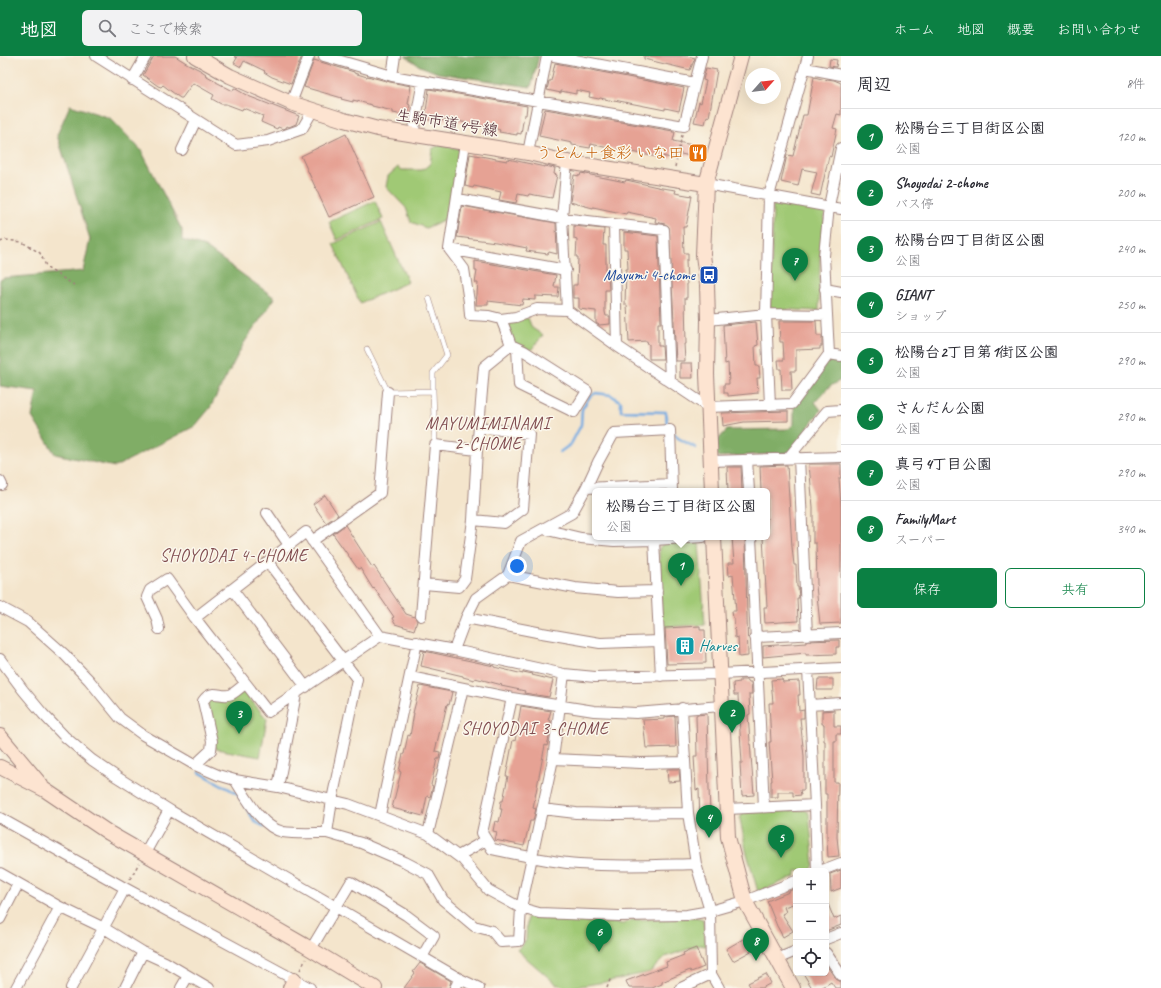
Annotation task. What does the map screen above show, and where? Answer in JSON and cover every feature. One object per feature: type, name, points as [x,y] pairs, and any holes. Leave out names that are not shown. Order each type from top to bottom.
[{"type":"street","points":[[96,56],[236,145],[268,141],[302,129],[314,110]]},
{"type":"street","points":[[132,80],[146,56]]},
{"type":"street","name":"生駒市道4号線","points":[[195,56],[230,76],[291,102],[344,120],[378,129],[528,153],[567,162],[706,184]]},
{"type":"street","points":[[291,102],[309,56]]},
{"type":"street","points":[[324,56],[392,76],[423,80],[684,126],[702,56]]},
{"type":"street","points":[[392,76],[395,56]]},
{"type":"street","points":[[528,153],[547,56]]},
{"type":"street","points":[[554,56],[695,82]]},
{"type":"street","points":[[712,488],[706,374],[708,320],[707,285],[703,255],[706,184],[741,56]]},
{"type":"street","points":[[770,405],[766,314],[768,196],[808,56]]},
{"type":"street","points":[[805,68],[841,75]]},
{"type":"street","points":[[413,134],[423,80]]},
{"type":"street","points":[[182,150],[196,120]]},
{"type":"street","points":[[465,143],[458,199],[449,249],[464,269],[470,315],[489,316],[501,319],[516,317],[537,309],[567,310],[617,346],[670,380],[708,407],[792,404],[829,354],[824,256],[829,206],[841,148]]},
{"type":"street","points":[[567,162],[562,218],[567,310]]},
{"type":"street","points":[[706,184],[841,208]]},
{"type":"street","points":[[458,199],[562,218],[664,230],[670,380]]},
{"type":"street","points":[[614,224],[617,346]]},
{"type":"street","points":[[449,249],[566,270]]},
{"type":"street","points":[[825,289],[841,292]]},
{"type":"street","points":[[708,320],[766,314],[827,315]]},
{"type":"street","points":[[501,319],[514,347],[519,385],[574,412],[587,391],[524,351],[514,347]]},
{"type":"street","points":[[424,584],[459,587],[464,579],[473,520],[484,367],[514,347]]},
{"type":"street","points":[[829,354],[841,356]]},
{"type":"street","points":[[312,541],[380,493],[388,392]]},
{"type":"street","points":[[788,458],[827,411],[841,410]]},
{"type":"street","points":[[473,520],[504,523],[523,509],[527,456],[528,434],[480,427]]},
{"type":"street","points":[[454,650],[466,618],[476,598],[508,575],[521,541],[572,513],[614,433],[670,430],[672,488],[586,488]]},
{"type":"street","points":[[421,616],[435,446],[477,450]]},
{"type":"street","points":[[710,461],[841,457]]},
{"type":"street","points":[[799,458],[807,635]]},
{"type":"street","points":[[747,460],[749,488]]},
{"type":"street","points":[[267,513],[289,545]]},
{"type":"street","points":[[543,530],[592,539]]},
{"type":"street","points":[[195,618],[306,532],[380,636]]},
{"type":"street","points":[[603,540],[654,540],[661,676]]},
{"type":"street","points":[[714,540],[728,837],[745,901],[793,988]]},
{"type":"street","points":[[751,540],[756,672],[764,807]]},
{"type":"street","points":[[268,562],[357,679],[326,833]]},
{"type":"street","points":[[508,575],[575,588],[618,592],[657,591]]},
{"type":"street","points":[[159,629],[158,619],[147,597],[150,590],[167,579],[245,684],[268,712],[380,636],[417,642],[564,674],[595,677],[720,674],[841,668]]},
{"type":"street","points":[[232,589],[306,687]]},
{"type":"street","points":[[0,607],[28,622],[64,654],[89,680],[120,718],[143,735],[195,765],[218,775],[235,780],[278,787],[332,800],[380,815],[428,834],[463,860],[488,890],[521,908],[539,913],[619,916],[687,915],[710,911],[745,901],[793,881]]},
{"type":"street","points":[[466,618],[600,643],[659,641]]},
{"type":"street","points":[[755,637],[841,633]]},
{"type":"street","points":[[380,815],[417,642]]},
{"type":"street","points":[[0,659],[43,714],[64,736],[92,760],[169,810],[422,957],[457,983],[479,988]]},
{"type":"street","points":[[808,670],[817,868]]},
{"type":"street","points":[[235,780],[258,815],[274,828],[283,832],[326,833],[361,843],[405,862],[428,874],[443,900],[474,926],[492,931],[501,942],[519,941],[521,908],[553,759],[564,674]]},
{"type":"street","points":[[410,677],[560,707],[594,711],[636,713],[682,708],[721,706]]},
{"type":"street","points":[[195,765],[211,750],[212,741],[203,701],[206,696],[212,694],[231,694],[245,684]]},
{"type":"street","points":[[428,834],[463,688]]},
{"type":"street","points":[[278,787],[296,694]]},
{"type":"street","points":[[512,698],[482,833],[492,849],[532,858],[578,864],[614,866],[696,864]]},
{"type":"street","points":[[810,705],[841,703]]},
{"type":"street","points":[[682,708],[688,812],[696,864],[710,911],[711,974],[719,988]]},
{"type":"street","points":[[0,736],[45,790]]},
{"type":"street","points":[[553,759],[642,763],[685,762]]},
{"type":"street","points":[[0,766],[45,790],[109,833],[375,988]]},
{"type":"street","points":[[727,808],[815,805]]},
{"type":"street","points":[[542,809],[576,813],[616,814],[688,812]]},
{"type":"street","points":[[145,853],[169,810]]},
{"type":"street","points":[[0,818],[292,984],[310,988]]},
{"type":"street","points":[[458,856],[486,840]]},
{"type":"street","points":[[828,868],[841,863]]},
{"type":"street","points":[[0,873],[60,907],[104,928],[209,988]]},
{"type":"street","points":[[310,949],[351,882],[406,915],[434,936],[422,957]]},
{"type":"street","points":[[0,919],[18,884]]},
{"type":"street","points":[[71,988],[125,888]]},
{"type":"street","points":[[16,988],[60,907]]},
{"type":"street","points":[[829,938],[841,932]]},
{"type":"street","points":[[126,988],[144,952]]},
{"type":"street","points":[[777,959],[793,952]]},
{"type":"street","points":[[829,957],[841,975]]},
{"type":"street","points":[[682,988],[711,974]]},
{"type":"street","points":[[181,988],[188,976]]},
{"type":"lane","points":[[428,298],[447,356],[433,373],[435,446]]},
{"type":"lane","points":[[367,349],[388,392],[433,391]]},
{"type":"path","points":[[672,178],[684,126]]},
{"type":"path","points":[[0,242],[6,240],[22,242],[40,253],[47,268],[74,286]]},
{"type":"path","points":[[125,888],[137,867]]},
{"type":"path","points":[[607,988],[612,977]]},
{"type":"green space","points":[[405,56],[539,56],[531,87],[438,73],[420,66]]},
{"type":"green space","points":[[70,105],[110,118],[141,150],[182,230],[182,240],[205,247],[275,298],[244,343],[210,408],[195,426],[115,467],[55,454],[32,417],[37,391],[0,386],[0,280],[4,278],[83,271],[90,239],[57,135]]},
{"type":"green space","points":[[439,145],[461,149],[450,217],[426,228],[411,222],[406,208],[386,187],[388,176],[398,167],[402,170],[421,170],[430,165],[432,149]]},
{"type":"green space","points":[[375,201],[383,219],[337,240],[329,222]]},
{"type":"green space","points":[[773,205],[826,208],[820,257],[819,311],[774,309],[770,306]]},
{"type":"green space","points":[[381,222],[408,282],[360,303],[333,244]]},
{"type":"green space","points":[[528,318],[532,328],[543,335],[531,350],[514,345],[508,322]]},
{"type":"green space","points":[[835,358],[841,359],[841,380],[829,387],[815,402],[821,410],[789,453],[719,457],[715,454],[715,443],[727,430],[789,429],[794,424],[794,406],[828,361]]},
{"type":"green space","points":[[665,542],[699,543],[705,625],[662,627],[659,548]]},
{"type":"green space","points":[[244,692],[267,719],[260,757],[216,749],[207,701],[211,697],[230,698]]},
{"type":"green space","points":[[805,810],[809,813],[814,865],[812,868],[793,868],[793,877],[758,892],[746,850],[740,819],[743,812]]},
{"type":"green space","points":[[527,917],[624,924],[631,920],[696,917],[703,919],[706,946],[700,945],[665,957],[650,972],[568,988],[556,984],[517,950],[526,940]]},
{"type":"building","points":[[154,56],[175,56],[233,91],[234,88],[248,96],[299,116],[296,124],[289,127],[287,126],[283,129],[278,127],[277,129],[261,122],[263,116],[243,108],[242,110],[226,104],[221,104],[212,99],[214,95],[193,83],[182,98],[180,98],[163,85],[161,87],[158,86],[143,75]]},
{"type":"building","points":[[234,56],[302,56],[291,84],[272,77],[264,72],[265,71],[244,61],[241,67],[234,63],[237,58]]},
{"type":"building","points":[[644,56],[687,56],[695,58],[690,70],[644,59]]},
{"type":"building","points":[[830,59],[837,60],[836,67],[829,66]]},
{"type":"building","points":[[314,60],[367,77],[411,86],[408,116],[393,113],[393,111],[353,100],[353,102],[341,99],[342,98],[304,87]]},
{"type":"building","points":[[555,63],[684,88],[679,111],[589,97],[590,93],[576,90],[576,94],[547,90],[549,81],[551,81]]},
{"type":"building","points":[[706,68],[717,70],[709,117],[707,116],[705,124],[694,122],[699,102],[701,103],[706,81],[703,80]]},
{"type":"building","points":[[814,77],[834,80],[841,83],[841,115],[837,114],[833,128],[837,129],[820,196],[811,194],[817,172],[802,169],[798,186],[781,182],[787,155],[793,156],[803,115],[807,115]]},
{"type":"building","points":[[429,89],[527,106],[521,134],[517,133],[517,135],[499,132],[500,130],[493,128],[452,120],[444,119],[444,121],[435,119],[435,121],[425,119]]},
{"type":"building","points":[[545,109],[673,131],[672,132],[675,132],[673,141],[702,147],[699,158],[672,152],[671,158],[662,156],[662,158],[591,144],[590,148],[572,145],[572,143],[539,136]]},
{"type":"building","points":[[346,134],[374,197],[329,217],[301,156]]},
{"type":"building","points":[[470,154],[507,161],[508,159],[555,168],[554,174],[557,175],[552,198],[529,194],[528,196],[518,194],[516,203],[499,200],[501,192],[474,186],[473,188],[465,186]]},
{"type":"building","points":[[581,173],[676,190],[675,193],[692,196],[686,227],[683,227],[684,253],[688,253],[688,260],[686,260],[687,298],[685,298],[685,361],[676,361],[669,227],[665,224],[655,222],[656,218],[627,212],[626,214],[593,208],[570,202],[574,175],[580,176]]},
{"type":"building","points":[[462,206],[556,223],[557,254],[549,252],[548,254],[526,251],[527,248],[457,237]]},
{"type":"building","points":[[574,226],[604,229],[603,245],[606,245],[606,276],[608,276],[609,290],[605,290],[605,312],[606,316],[610,316],[610,324],[599,325],[596,323],[596,311],[579,309],[579,298],[573,298],[573,285],[577,285],[578,257],[576,257],[577,240],[574,239]]},
{"type":"building","points":[[624,232],[658,236],[661,323],[658,323],[658,346],[662,346],[663,359],[649,359],[649,344],[647,341],[629,342],[627,305],[625,305],[626,269],[628,269],[627,249],[624,249]]},
{"type":"building","points":[[475,261],[556,275],[554,287],[559,287],[558,297],[535,296],[535,300],[523,299],[522,305],[488,301],[488,305],[476,305],[478,283],[475,283],[477,271],[475,271]]},
{"type":"building","points":[[779,321],[816,321],[817,336],[822,336],[822,346],[820,346],[820,349],[796,350],[796,371],[791,371],[792,390],[782,390],[781,369],[779,369],[778,360],[784,360],[783,342],[780,342]]},
{"type":"building","points":[[756,322],[758,345],[755,346],[756,366],[759,366],[760,378],[757,378],[758,393],[728,396],[728,393],[724,393],[724,384],[729,384],[728,363],[725,364],[723,325]]},
{"type":"building","points":[[680,363],[692,363],[693,378],[680,378]]},
{"type":"building","points":[[788,411],[788,421],[744,422],[723,426],[722,413]]},
{"type":"building","points":[[809,464],[841,464],[841,478],[839,478],[841,506],[841,623],[820,624],[816,586],[816,543],[813,543],[813,507]]},
{"type":"building","points":[[787,465],[792,547],[794,565],[796,565],[799,598],[797,598],[798,621],[765,623],[764,607],[767,607],[763,540],[770,540],[770,488],[761,488],[760,466]]},
{"type":"building","points":[[727,467],[741,467],[742,488],[728,488]]},
{"type":"building","points":[[325,495],[338,515],[326,523],[313,504]]},
{"type":"building","points":[[345,525],[372,567],[374,566],[406,614],[415,617],[417,621],[414,630],[395,624],[392,618],[394,617],[374,588],[373,589],[360,568],[358,569],[333,534]]},
{"type":"building","points":[[732,540],[745,540],[748,656],[739,657],[738,637],[735,638],[734,618],[732,611],[736,611],[733,575],[729,576],[728,563],[734,563]]},
{"type":"building","name":"Harves","points":[[700,626],[700,630],[705,630],[706,663],[667,664],[665,628]]},
{"type":"building","points":[[839,640],[839,647],[836,647],[836,654],[806,655],[806,653],[763,657],[763,646],[806,643],[806,641]]},
{"type":"building","points":[[424,651],[494,666],[523,674],[523,672],[533,674],[532,675],[553,680],[549,697],[524,693],[525,691],[501,686],[502,685],[475,678],[474,680],[421,666]]},
{"type":"building","points":[[782,679],[783,682],[799,681],[799,711],[804,710],[804,718],[800,718],[804,756],[804,790],[800,790],[801,795],[793,796],[793,792],[778,792],[778,797],[771,797],[772,781],[769,742],[771,742],[769,703],[773,703],[771,680]]},
{"type":"building","points":[[818,679],[833,679],[833,690],[817,690]]},
{"type":"building","points":[[740,680],[748,680],[748,682],[751,682],[752,694],[749,694],[750,714],[748,715],[754,795],[742,796],[740,763],[742,763],[738,695],[734,695],[733,683],[740,682]]},
{"type":"building","points":[[420,686],[452,692],[449,705],[447,704],[435,751],[440,752],[439,759],[437,759],[431,785],[433,786],[430,797],[427,796],[423,816],[392,808],[401,772],[399,771],[408,735],[410,736],[413,713]]},
{"type":"building","points":[[521,706],[551,711],[548,720],[551,721],[549,737],[547,746],[545,745],[533,808],[536,809],[533,821],[530,821],[524,846],[495,840],[497,832],[493,831],[495,821],[499,822],[502,809],[500,809],[501,801],[503,801],[508,776],[506,776],[513,740],[515,741]]},
{"type":"building","points":[[834,710],[834,726],[841,726],[841,734],[836,734],[836,741],[834,741],[834,782],[838,782],[837,837],[839,856],[828,857],[827,794],[825,794],[825,741],[824,724],[822,724],[822,711]]},
{"type":"building","points":[[707,714],[710,811],[712,811],[713,825],[700,826],[699,789],[696,790],[694,756],[697,756],[696,715]]},
{"type":"building","points":[[675,716],[676,747],[646,748],[643,720],[665,719],[665,717]]},
{"type":"building","points":[[667,769],[679,769],[680,781],[668,782]]},
{"type":"building","points":[[841,870],[841,888],[831,892],[830,874]]},
{"type":"building","points":[[793,889],[793,904],[784,907],[786,912],[782,914],[793,931],[783,937],[767,901]]},
{"type":"building","points":[[829,906],[834,919],[841,916],[841,925],[829,930]]},
{"type":"building","points":[[748,936],[755,949],[733,961],[726,949]]},
{"type":"building","points":[[696,948],[704,967],[691,972],[690,970],[652,988],[629,988],[626,981],[667,966],[666,962],[684,955],[683,953]]},
{"type":"building","points":[[420,963],[451,981],[449,988],[404,988]]},
{"type":"building","points":[[829,969],[836,979],[841,982],[841,988],[835,988],[831,982],[821,988],[812,988],[805,976],[829,976]]},
{"type":"building","points":[[766,974],[771,983],[762,988],[751,988],[748,983]]},
{"type":"waterway","points":[[560,452],[571,444],[581,425],[582,409],[590,396],[596,393],[611,395],[621,402],[621,411],[666,412],[667,425],[670,428]]},
{"type":"waterway","points":[[674,433],[678,438],[696,448]]},
{"type":"waterway","points":[[199,772],[238,794],[255,822],[265,827]]},
{"type":"place","name":"うどん＋食彩 いな田","points":[[698,153]]},
{"type":"place","name":"Mayumi 4-chome","points":[[709,275]]},
{"type":"place","name":"真弓4丁目公園","points":[[795,281]]},
{"type":"place","name":"松陽台三丁目街区公園","points":[[681,586]]},
{"type":"place","name":"Harves","points":[[685,646]]},
{"type":"place","name":"Shoyodai 2-chome","points":[[732,733]]},
{"type":"place","name":"松陽台四丁目街区公園","points":[[239,734]]},
{"type":"place","name":"GIANT","points":[[709,838]]},
{"type":"place","name":"松陽台2丁目第1街区公園","points":[[781,858]]},
{"type":"place","name":"さんだん公園","points":[[599,952]]},
{"type":"place","name":"FamilyMart","points":[[756,961]]},
{"type":"district","name":"MAYUMIMINAMI 2-CHOME","points":[[488,433]]},
{"type":"district","name":"SHOYODAI 4-CHOME","points":[[234,555]]},
{"type":"district","name":"SHOYODAI 3-CHOME","points":[[535,728]]}]
